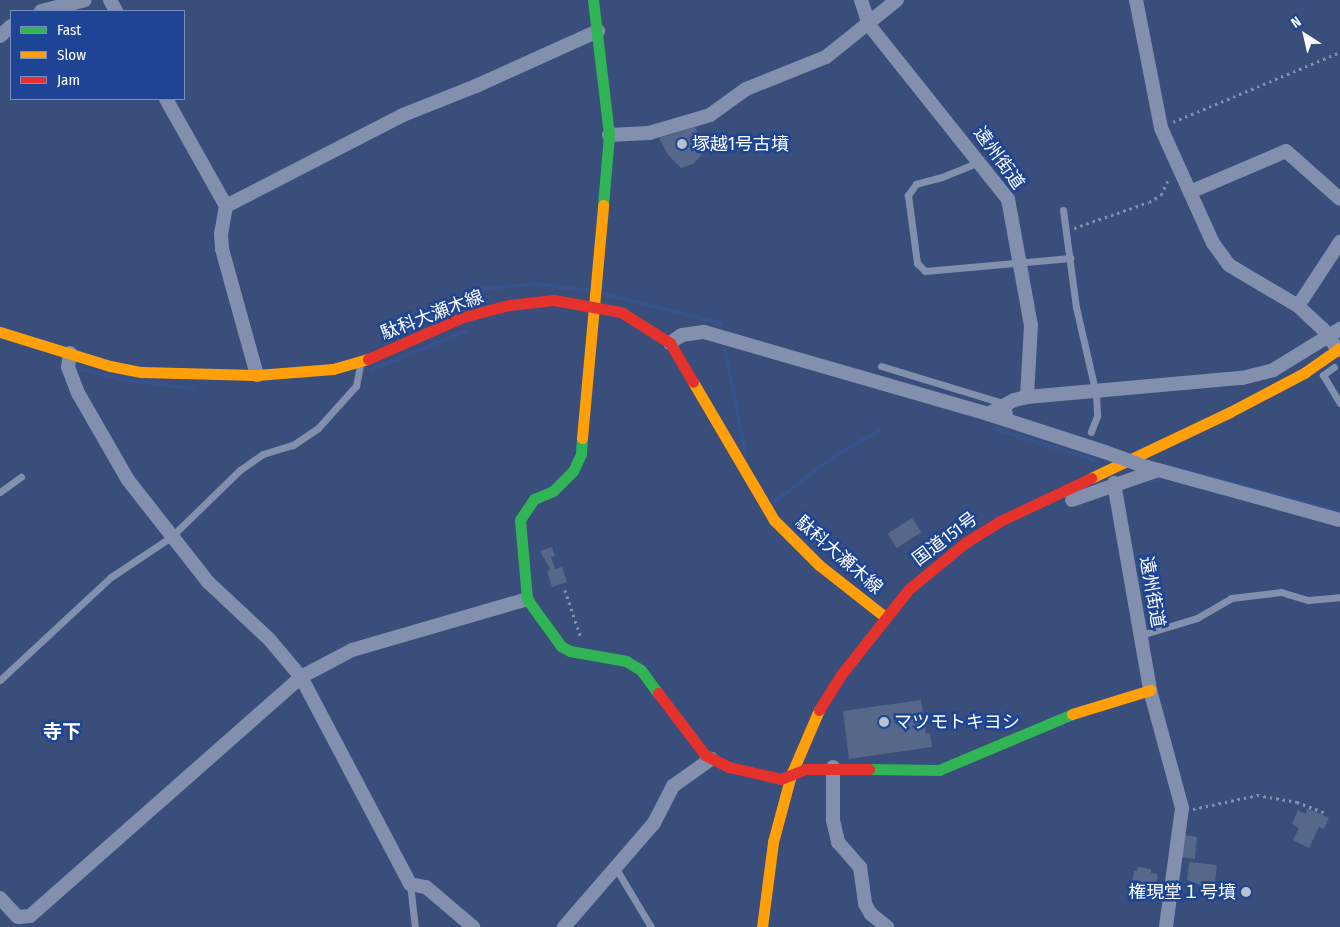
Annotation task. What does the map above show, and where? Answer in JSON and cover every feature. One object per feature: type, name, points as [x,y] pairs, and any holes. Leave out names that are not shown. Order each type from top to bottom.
[{"type":"main road","points":[[593,0],[609,135],[581,454],[573,471],[553,491],[534,500],[520,520],[527,599],[561,646],[570,651],[587,655],[626,661],[641,670],[711,759],[729,767],[781,779],[806,769],[833,767],[939,770],[1084,709],[1150,690]]},
{"type":"main road","name":"駄科大瀬木線","points":[[0,332],[142,372],[257,375],[333,369],[361,362],[463,317],[509,305],[554,300],[595,305],[621,312],[670,343],[774,520],[819,565],[885,617]]},
{"type":"main road","name":"国道151号","points":[[762,927],[773,842],[791,774],[818,711],[852,658],[909,589],[952,554],[998,522],[1032,503],[1230,412],[1338,355]]},
{"type":"street","points":[[45,10],[86,0]]},
{"type":"street","name":"遠州街道","points":[[861,0],[868,25],[982,162],[1008,199],[1031,325],[1028,398]]},
{"type":"street","points":[[609,135],[649,133],[710,116],[746,89],[826,57],[897,0]]},
{"type":"street","points":[[1136,0],[1161,128],[1213,243],[1229,265],[1298,306],[1335,333],[1338,355]]},
{"type":"street","points":[[226,206],[402,115],[476,86],[598,30]]},
{"type":"street","points":[[167,100],[226,206],[221,234],[222,249],[257,375]]},
{"type":"street","points":[[1190,192],[1286,152],[1340,199]]},
{"type":"street","points":[[1298,306],[1340,242]]},
{"type":"street","points":[[670,343],[682,336],[704,332],[988,414],[1140,465],[1340,520]]},
{"type":"street","points":[[988,414],[1008,409],[1028,398],[1096,394],[1242,378],[1273,370],[1335,333]]},
{"type":"street","points":[[70,353],[68,367],[90,418],[128,480],[208,582],[269,639],[301,677],[410,884],[426,887],[473,927]]},
{"type":"street","points":[[1032,503],[1041,512],[1114,483],[1158,470]]},
{"type":"street","name":"遠州街道","points":[[1114,483],[1150,690],[1182,808],[1166,927]]},
{"type":"street","points":[[0,898],[18,916],[30,916],[301,677],[352,650],[527,599]]},
{"type":"street","points":[[564,927],[654,823],[673,786],[711,759]]},
{"type":"street","points":[[833,767],[833,820],[838,842],[860,867],[865,904],[872,914],[887,927]]},
{"type":"lane","points":[[982,162],[968,164],[942,178],[916,184],[908,195],[917,263],[925,271],[1021,264],[1070,258]]},
{"type":"lane","points":[[1063,210],[1076,306],[1096,394],[1096,416],[1092,432]]},
{"type":"lane","points":[[1338,355],[1323,375],[1340,403]]},
{"type":"lane","points":[[0,680],[111,577],[171,537],[240,470],[263,454],[293,445],[318,428],[356,386],[361,362]]},
{"type":"lane","points":[[881,366],[1008,409]]},
{"type":"lane","points":[[0,492],[21,477]]},
{"type":"lane","points":[[1141,635],[1197,618],[1231,598],[1281,592],[1308,600],[1340,598]]},
{"type":"lane","points":[[615,867],[651,927]]},
{"type":"lane","points":[[410,884],[415,927]]},
{"type":"path","points":[[1161,128],[1195,111],[1340,52]]},
{"type":"path","points":[[1066,230],[1149,202],[1164,191],[1170,176]]},
{"type":"path","points":[[564,590],[587,655]]},
{"type":"path","points":[[1182,808],[1196,810],[1257,795],[1297,802],[1325,813]]},
{"type":"building","name":"塚越1号古墳","points":[[695,127],[705,151],[693,164],[681,168],[668,155],[659,138]]},
{"type":"building","points":[[912,518],[921,532],[897,548],[888,534]]},
{"type":"building","points":[[552,547],[555,556],[551,557],[555,569],[562,567],[567,582],[552,587],[547,571],[550,569],[540,551]]},
{"type":"building","name":"マツモトキヨシ","points":[[921,700],[926,734],[930,733],[932,747],[849,759],[843,711]]},
{"type":"building","points":[[1308,808],[1329,818],[1324,829],[1319,827],[1309,848],[1293,840],[1299,828],[1292,824],[1298,810],[1305,814]]},
{"type":"building","points":[[1184,835],[1197,837],[1195,859],[1179,857]]},
{"type":"building","points":[[1189,862],[1217,865],[1215,882],[1203,881],[1203,886],[1187,880]]},
{"type":"building","points":[[1138,867],[1151,869],[1151,873],[1158,874],[1156,886],[1150,885],[1152,899],[1135,896],[1136,884],[1132,883],[1134,871],[1137,871]]},
{"type":"waterway","points":[[475,289],[535,284],[587,290]]},
{"type":"waterway","points":[[604,294],[720,323],[721,325]]},
{"type":"waterway","points":[[371,370],[466,331]]},
{"type":"waterway","points":[[725,349],[745,452]]},
{"type":"waterway","points":[[76,368],[120,379],[193,389]]},
{"type":"waterway","points":[[996,429],[1094,460]]},
{"type":"waterway","points":[[772,499],[774,502],[833,457],[880,430]]},
{"type":"waterway","points":[[1173,467],[1340,512]]},
{"type":"waterway","points":[[1147,482],[1158,479]]},
{"type":"traffic: fast","points":[[593,0],[609,135],[603,205]]},
{"type":"traffic: fast","points":[[582,438],[581,454],[573,471],[553,491],[534,499],[520,520],[527,599],[561,646],[570,651],[626,661],[641,670],[658,693]]},
{"type":"traffic: fast","points":[[869,769],[939,770],[1072,714]]},
{"type":"traffic: slow","points":[[582,438],[603,205]]},
{"type":"traffic: slow","points":[[0,332],[110,366],[142,372],[257,375],[333,369],[368,359]]},
{"type":"traffic: slow","points":[[1091,478],[1230,412],[1304,373],[1340,348]]},
{"type":"traffic: slow","points":[[693,382],[774,520],[819,565],[885,617]]},
{"type":"traffic: slow","points":[[1072,714],[1150,690]]},
{"type":"traffic: slow","points":[[762,927],[773,842],[791,775],[819,710]]},
{"type":"traffic: jam","points":[[368,359],[463,317],[509,305],[554,300],[621,312],[670,343],[693,382]]},
{"type":"traffic: jam","points":[[819,710],[840,676],[909,589],[965,543],[998,522],[1091,478]]},
{"type":"traffic: jam","points":[[658,693],[705,755],[729,767],[781,779],[806,769],[869,769]]},
{"type":"place","name":"塚越1号古墳","points":[[682,144]]},
{"type":"place","name":"マツモトキヨシ","points":[[884,722]]},
{"type":"place","name":"権現堂１号墳","points":[[1246,892]]},
{"type":"district","name":"寺下","points":[[62,732]]}]
